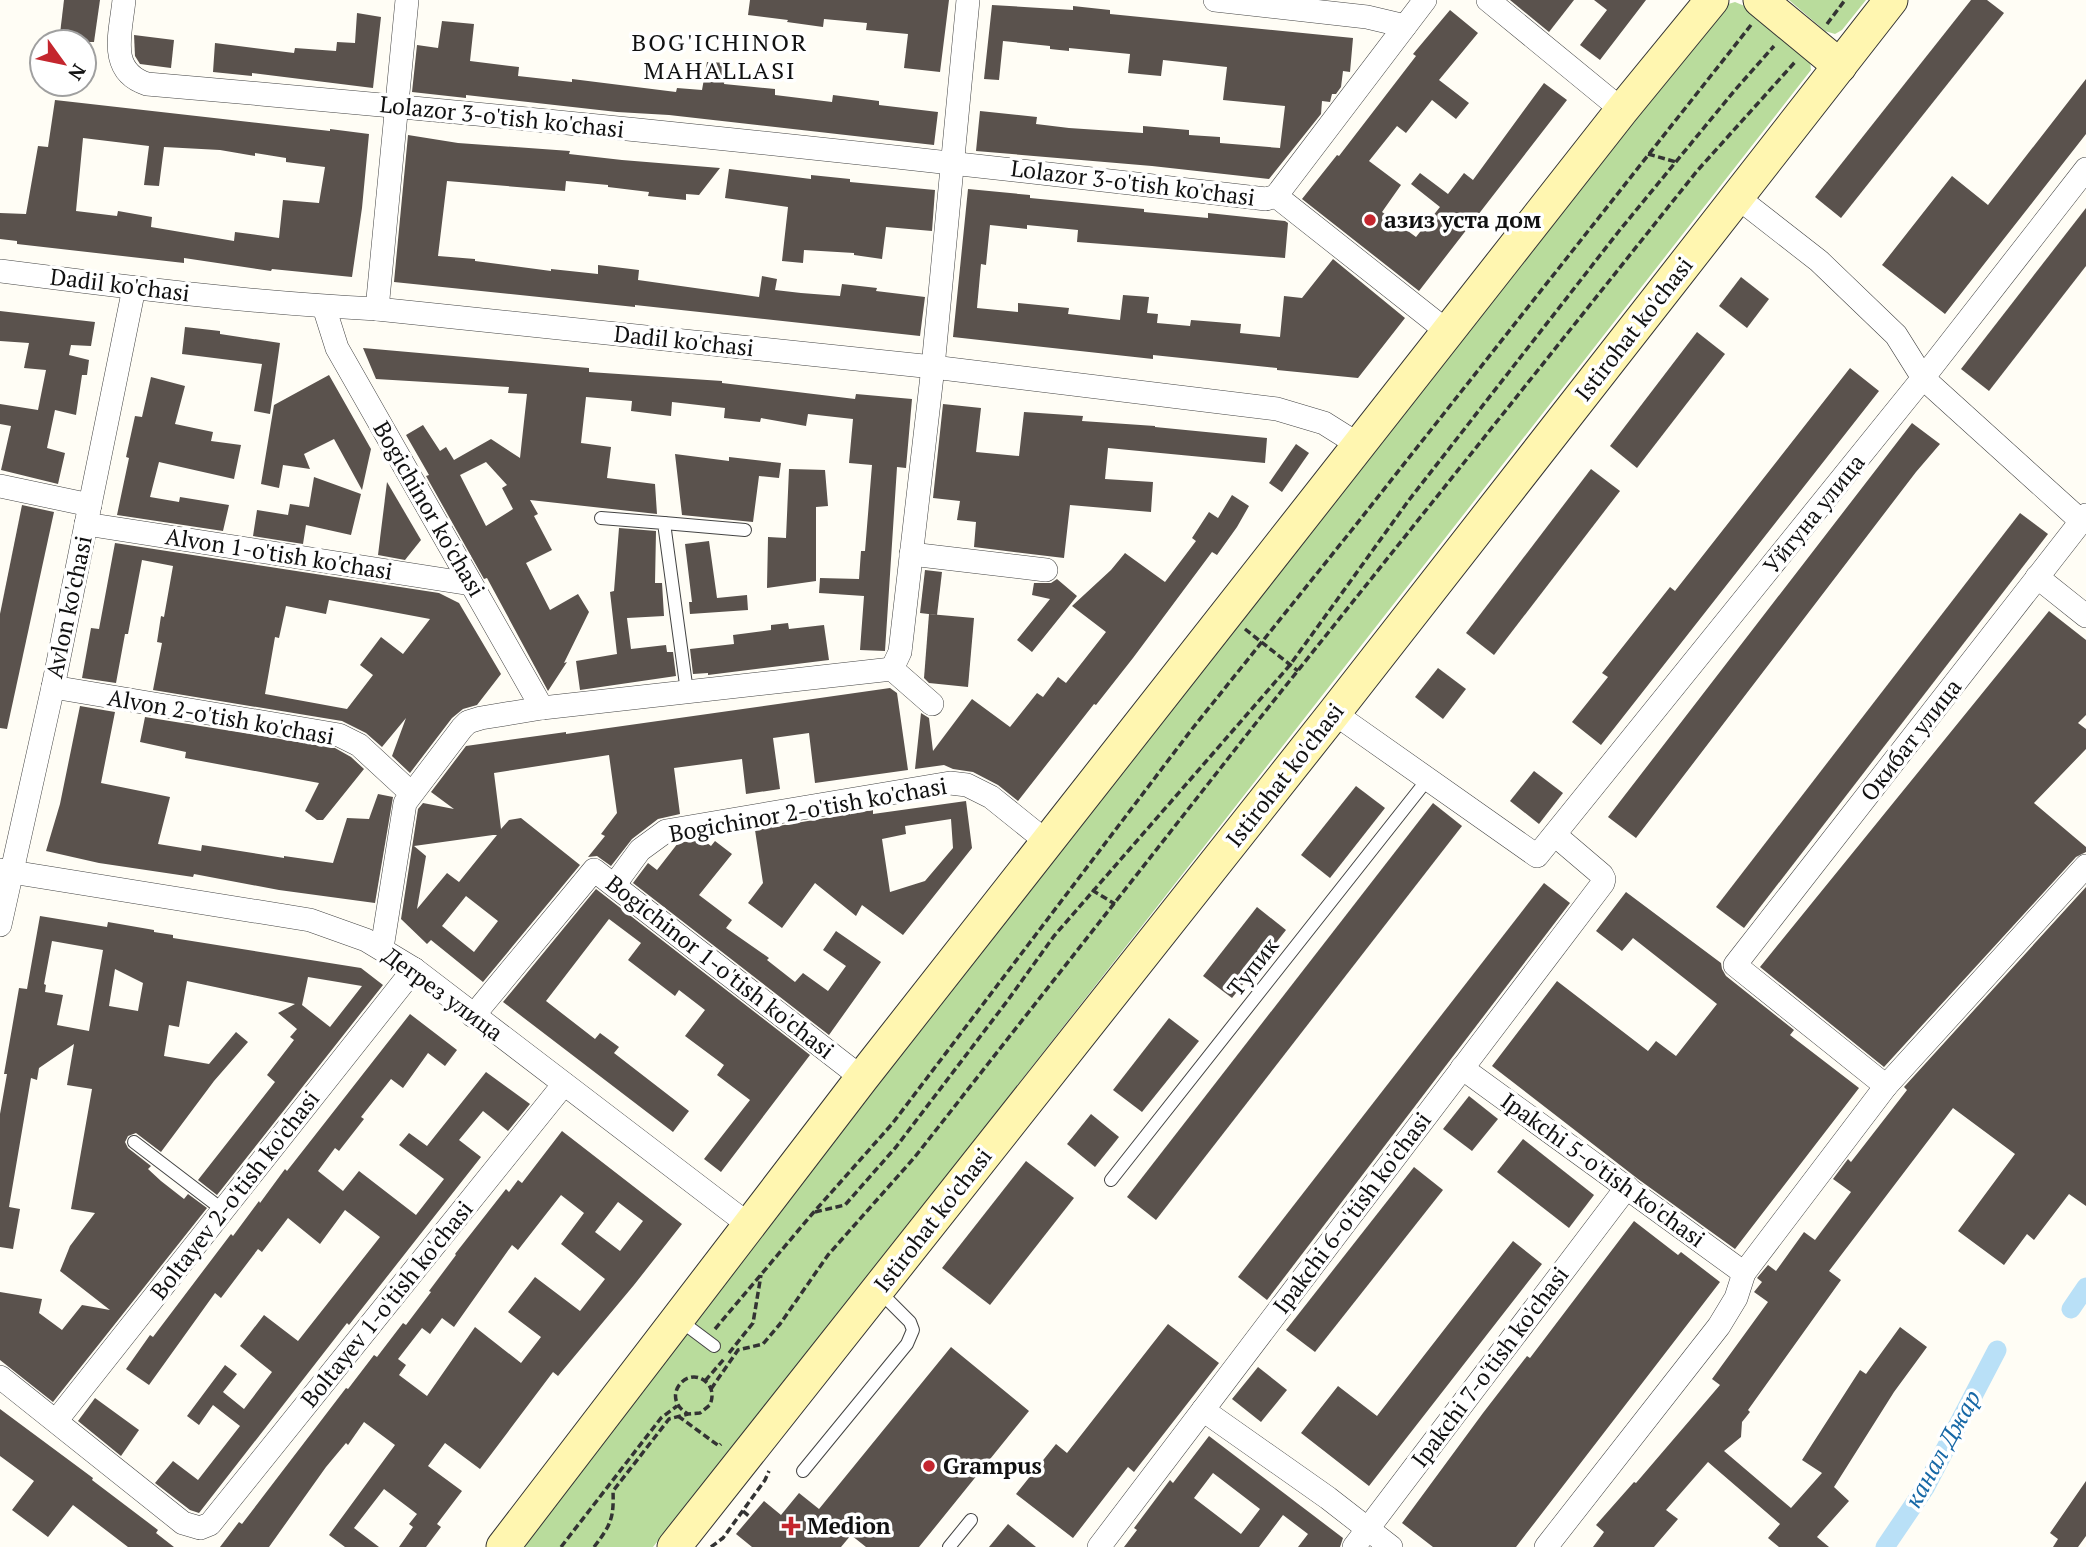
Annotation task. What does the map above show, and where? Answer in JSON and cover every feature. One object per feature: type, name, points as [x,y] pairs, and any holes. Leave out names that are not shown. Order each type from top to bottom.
[{"type":"main road","points":[[503,1547],[862,1078],[1622,110],[1712,0]]},
{"type":"main road","name":"Istirohat ko'chasi","points":[[674,1547],[1334,713],[1891,0]]},
{"type":"main road","points":[[1773,11],[1839,66]]},
{"type":"street","name":"Lolazor 3-o'tish ko'chasi","points":[[124,0],[119,52],[121,64],[127,74],[147,84],[397,106],[954,163],[1266,199],[1276,196],[1425,0]]},
{"type":"street","points":[[377,309],[407,0]]},
{"type":"street","points":[[892,669],[900,652],[933,367],[968,0]]},
{"type":"street","points":[[1215,0],[1367,17],[1405,26]]},
{"type":"street","points":[[1488,0],[1622,110]]},
{"type":"street","name":"Уйгуна улица","points":[[1427,780],[1537,856],[1923,378],[2086,169]]},
{"type":"street","points":[[1276,196],[1448,332]]},
{"type":"street","points":[[1737,197],[1819,261],[1896,335],[1923,378],[2084,518]]},
{"type":"street","name":"Dadil ko'chasi","points":[[0,271],[134,288],[324,307],[377,309],[933,367],[1277,409],[1324,423],[1359,445]]},
{"type":"street","name":"Avlon ko'chasi","points":[[0,925],[6,871],[53,687],[134,288]]},
{"type":"street","name":"Bogichinor ko'chasi","points":[[324,307],[337,348],[542,708]]},
{"type":"street","name":"Alvon 1-o'tish ko'chasi","points":[[0,486],[88,515],[471,584]]},
{"type":"street","name":"Окибат улица","points":[[1886,1086],[1735,965],[2084,518]]},
{"type":"street","points":[[911,554],[1046,570]]},
{"type":"street","points":[[2037,577],[2086,616]]},
{"type":"street","points":[[382,948],[402,817],[411,793],[468,722],[542,708],[892,669],[932,704]]},
{"type":"street","name":"Alvon 2-o'tish ko'chasi","points":[[53,687],[339,735],[359,746],[411,793]]},
{"type":"street","points":[[1334,713],[1427,780]]},
{"type":"street","name":"Bogichinor 2-o'tish ko'chasi","points":[[615,884],[640,850],[666,831],[950,783],[967,785],[991,797],[1047,842]]},
{"type":"street","name":"Ipakchi 6-o'tish ko'chasi","points":[[1099,1547],[1604,879],[1555,835]]},
{"type":"street","points":[[1546,1547],[1712,1337],[1736,1297],[1744,1273],[1886,1086],[2086,866]]},
{"type":"street","name":"Bogichinor 1-o'tish ko'chasi","points":[[473,1016],[594,870],[862,1078]]},
{"type":"street","name":"Дегрез улица","points":[[6,871],[310,920],[350,932],[382,948],[414,969],[750,1225]]},
{"type":"street","name":"Boltayev 2-o'tish ko'chasi","points":[[56,1421],[414,969]]},
{"type":"street","name":"Ipakchi 5-o'tish ko'chasi","points":[[1462,1068],[1744,1273]]},
{"type":"street","name":"Boltayev 1-o'tish ko'chasi","points":[[56,1421],[183,1523],[200,1528],[210,1524],[564,1084]]},
{"type":"street","name":"Ipakchi 7-o'tish ko'chasi","points":[[1361,1538],[1627,1187]]},
{"type":"street","points":[[0,1377],[56,1421]]},
{"type":"street","points":[[1203,1410],[1328,1498],[1361,1538],[1391,1547]]},
{"type":"lane","points":[[601,517],[745,530]]},
{"type":"lane","points":[[664,523],[687,692]]},
{"type":"lane","name":"Тупик","points":[[1111,1180],[1427,780]]},
{"type":"lane","points":[[134,1142],[223,1210]]},
{"type":"lane","points":[[803,1472],[907,1344],[913,1330],[910,1322],[877,1290]]},
{"type":"lane","points":[[678,1319],[710,1343]]},
{"type":"lane","points":[[949,1547],[971,1520]]},
{"type":"path","points":[[710,1343],[762,1272],[892,1124],[1192,729],[1647,153],[1746,29],[1773,11]]},
{"type":"path","points":[[813,1213],[845,1205],[887,1157],[1054,936],[1290,665],[1409,500],[1735,90],[1773,11]]},
{"type":"path","points":[[711,1389],[738,1350],[763,1344],[780,1324],[828,1255],[914,1158],[1697,171],[1796,61]]},
{"type":"path","points":[[1647,153],[1676,162]]},
{"type":"path","points":[[1226,614],[1298,671]]},
{"type":"path","points":[[1092,890],[1115,904]]},
{"type":"path","points":[[705,1381],[753,1323],[762,1272]]},
{"type":"path","points":[[594,1547],[612,1523],[613,1490],[669,1419],[706,1410],[712,1399],[711,1389],[705,1381],[693,1377],[681,1382],[675,1393],[678,1406],[688,1414]]},
{"type":"path","points":[[561,1547],[661,1418],[678,1406]]},
{"type":"path","points":[[678,1416],[719,1447],[728,1436]]},
{"type":"path","points":[[712,1547],[723,1538],[743,1511],[765,1480],[773,1463]]},
{"type":"path","points":[[743,1511],[750,1517]]},
{"type":"green space","points":[[1789,0],[1866,0],[1842,30],[1835,34],[1825,31]]},
{"type":"green space","points":[[1735,2],[1747,7],[1810,60],[1811,70],[798,1366],[653,1547],[518,1547],[1015,903],[1722,6]]},
{"type":"building","points":[[64,0],[100,0],[96,28],[61,28]]},
{"type":"building","points":[[750,0],[949,0],[940,72],[904,68],[908,34],[866,30],[867,23],[824,19],[823,27],[748,15]]},
{"type":"building","points":[[1510,0],[1574,0],[1549,32]]},
{"type":"building","points":[[1594,0],[1646,0],[1600,60],[1580,45],[1607,10]]},
{"type":"building","points":[[1971,0],[1987,0],[2004,13],[1841,218],[1815,197]]},
{"type":"building","points":[[992,5],[1073,10],[1073,6],[1110,10],[1110,14],[1353,38],[1350,72],[1343,71],[1341,87],[1336,94],[1332,94],[1330,102],[1322,101],[1321,114],[1269,179],[976,151],[980,111],[1037,117],[1036,124],[1069,128],[1143,133],[1143,126],[1189,130],[1189,135],[1220,137],[1220,143],[1280,148],[1285,106],[1223,100],[1227,67],[1163,60],[1161,76],[1128,73],[1130,54],[1069,48],[1069,51],[1003,41],[999,80],[984,79]]},
{"type":"building","points":[[1450,10],[1478,33],[1439,80],[1469,103],[1456,119],[1432,100],[1406,133],[1397,126],[1369,161],[1401,185],[1382,212],[1416,237],[1440,207],[1411,184],[1420,173],[1448,194],[1464,173],[1473,180],[1544,83],[1567,100],[1419,291],[1302,199],[1337,155],[1339,156],[1416,56],[1413,54]]},
{"type":"building","points":[[357,13],[381,17],[373,88],[252,73],[252,76],[213,72],[215,43],[294,53],[295,48],[336,51],[337,42],[355,43]]},
{"type":"building","points":[[442,21],[474,24],[470,61],[519,67],[518,76],[572,82],[572,79],[676,92],[677,88],[702,90],[707,62],[727,63],[724,84],[775,89],[775,95],[832,102],[833,95],[879,101],[879,105],[938,112],[934,145],[669,115],[412,92],[417,45],[438,48]]},
{"type":"building","points":[[134,35],[174,40],[171,68],[140,64],[135,56]]},
{"type":"building","points":[[2086,79],[2086,134],[1945,314],[1882,265],[1952,176],[1988,205]]},
{"type":"building","points":[[55,100],[369,134],[352,277],[271,271],[184,258],[184,263],[17,244],[17,241],[0,239],[0,213],[26,214],[38,146],[48,147]],"holes":[[[83,138],[149,146],[144,185],[159,186],[164,147],[220,150],[255,156],[255,153],[286,158],[286,162],[325,167],[319,203],[283,200],[279,238],[235,232],[234,241],[151,227],[152,217],[118,211],[117,216],[76,211]]]},
{"type":"building","points":[[408,135],[458,143],[570,151],[569,154],[720,168],[699,195],[686,194],[686,200],[648,196],[649,192],[608,185],[566,181],[565,191],[447,181],[438,256],[551,271],[598,274],[598,265],[639,270],[638,280],[759,297],[762,276],[777,279],[775,290],[801,293],[840,296],[842,284],[877,288],[876,291],[925,297],[920,336],[394,282]]},
{"type":"building","points":[[729,169],[811,179],[811,175],[850,179],[850,182],[935,190],[932,231],[886,227],[882,259],[854,253],[804,250],[803,263],[782,261],[788,207],[725,198]]},
{"type":"building","points":[[968,189],[1144,209],[1144,212],[1208,218],[1208,213],[1288,223],[1285,258],[1077,242],[1078,230],[990,225],[986,265],[981,264],[977,308],[1018,312],[1018,303],[1069,308],[1068,314],[1120,320],[1123,295],[1149,297],[1147,313],[1158,314],[1157,323],[1190,326],[1191,320],[1241,324],[1240,333],[1280,337],[1284,296],[1302,298],[1333,259],[1405,318],[1358,378],[1153,355],[1153,359],[953,337]]},
{"type":"building","points":[[2086,208],[2086,266],[1989,391],[1961,369]]},
{"type":"building","points":[[1741,277],[1769,299],[1747,328],[1719,306]]},
{"type":"building","points":[[0,311],[95,322],[91,346],[71,345],[69,355],[89,360],[87,375],[82,375],[76,415],[55,410],[47,448],[65,453],[58,484],[1,470],[11,426],[0,424],[0,404],[38,410],[46,370],[24,368],[29,343],[0,341]]},
{"type":"building","points":[[185,327],[280,343],[270,414],[254,411],[262,364],[182,354]]},
{"type":"building","points":[[1697,332],[1725,354],[1637,468],[1610,446]]},
{"type":"building","points":[[363,348],[589,368],[589,372],[722,381],[855,399],[856,394],[912,399],[906,468],[897,467],[885,651],[860,650],[864,596],[819,593],[820,578],[859,579],[861,551],[865,551],[872,465],[849,463],[853,419],[808,414],[806,426],[761,418],[760,422],[724,418],[725,408],[672,402],[671,416],[631,411],[632,401],[586,397],[581,443],[611,447],[607,478],[655,484],[657,514],[530,500],[538,514],[534,516],[552,550],[526,563],[550,610],[578,594],[589,612],[564,663],[567,662],[548,691],[487,578],[484,579],[426,476],[429,475],[406,435],[423,425],[440,451],[446,447],[454,460],[491,439],[520,458],[527,394],[508,393],[509,387],[376,379]],"holes":[[[486,462],[507,485],[502,488],[513,509],[486,526],[460,475]]]},
{"type":"building","points":[[1850,368],[1879,391],[1601,745],[1572,722],[1608,677],[1602,673],[1670,587],[1675,591]]},
{"type":"building","points":[[329,375],[371,449],[362,490],[334,439],[304,454],[310,469],[283,465],[279,488],[261,484],[274,405]]},
{"type":"building","points":[[151,377],[185,386],[175,424],[213,432],[211,441],[241,445],[234,479],[159,462],[150,497],[179,502],[180,497],[229,505],[223,531],[117,515],[135,416],[142,417]]},
{"type":"building","points":[[943,404],[981,408],[976,452],[1019,456],[1024,412],[1083,416],[1082,421],[1267,438],[1265,463],[1108,448],[1105,479],[1153,482],[1151,512],[1070,505],[1064,558],[974,547],[976,522],[957,520],[960,501],[933,498]]},
{"type":"building","points":[[1912,423],[1940,444],[1636,838],[1608,817]]},
{"type":"building","points":[[1296,444],[1309,453],[1282,492],[1269,483]]},
{"type":"building","points":[[675,454],[729,461],[729,457],[781,463],[779,478],[759,476],[753,522],[682,515]]},
{"type":"building","points":[[789,469],[825,470],[828,506],[816,507],[816,581],[767,588],[768,537],[786,538]]},
{"type":"building","points":[[1591,469],[1620,491],[1494,655],[1466,633]]},
{"type":"building","points":[[314,477],[361,494],[351,535],[306,525],[303,544],[253,536],[257,510],[288,515],[290,504],[309,507]]},
{"type":"building","points":[[387,482],[421,540],[405,560],[378,555]]},
{"type":"building","points":[[1232,495],[1249,506],[1237,527],[1217,555],[1212,552],[1133,658],[1018,801],[998,785],[973,772],[944,765],[915,769],[921,713],[929,718],[933,751],[972,699],[1010,727],[1037,693],[1043,697],[1058,677],[1066,683],[1106,632],[1072,606],[1111,570],[1125,553],[1165,582],[1196,541],[1192,538],[1209,512],[1218,518]]},
{"type":"building","points":[[22,505],[54,512],[7,729],[0,728],[0,614]]},
{"type":"building","points":[[2020,513],[2048,534],[1744,928],[1716,907]]},
{"type":"building","points":[[619,528],[656,531],[655,583],[662,583],[664,616],[627,618],[631,649],[666,645],[667,652],[673,652],[676,676],[580,690],[576,661],[617,654],[610,592],[614,591]]},
{"type":"building","points":[[709,541],[717,598],[747,595],[748,610],[690,614],[689,602],[692,602],[685,544]]},
{"type":"building","points":[[115,543],[439,593],[459,603],[501,674],[477,705],[463,709],[452,718],[410,773],[392,756],[406,718],[382,747],[366,733],[342,721],[153,690],[162,643],[157,642],[161,616],[164,617],[173,566],[142,560],[116,683],[82,678],[91,628],[99,629]],"holes":[[[329,600],[430,619],[403,654],[381,637],[360,665],[373,675],[347,709],[265,694],[275,637],[279,638],[286,606],[326,614]]]},
{"type":"building","points":[[925,570],[942,572],[937,615],[920,613]]},
{"type":"building","points":[[1057,579],[1077,596],[1032,652],[1017,640],[1050,599],[1032,595],[1034,583],[1051,583]]},
{"type":"building","points":[[2049,611],[2086,640],[2086,715],[2078,723],[2086,729],[2086,749],[2034,803],[2086,847],[2086,852],[2076,857],[1884,1067],[1760,967]]},
{"type":"building","points":[[929,614],[974,618],[968,687],[929,683],[924,678]]},
{"type":"building","points":[[788,623],[789,629],[824,625],[829,660],[708,675],[693,674],[690,649],[734,644],[733,635],[771,630],[771,625]]},
{"type":"building","points":[[1438,668],[1466,689],[1443,719],[1415,697]]},
{"type":"building","points":[[890,688],[897,693],[908,770],[815,783],[809,733],[773,738],[780,789],[746,794],[742,759],[674,768],[680,814],[658,819],[632,839],[611,866],[597,856],[588,857],[605,836],[601,834],[617,813],[609,755],[494,773],[501,829],[509,820],[521,818],[580,865],[483,982],[431,940],[427,944],[401,919],[418,809],[423,803],[454,809],[431,792],[466,746]],"holes":[[[497,835],[459,882],[447,873],[417,909],[426,856],[414,846]],[[466,896],[498,921],[474,952],[442,926]]]},
{"type":"building","points":[[80,706],[115,712],[101,783],[170,797],[158,844],[201,851],[202,845],[333,863],[347,818],[369,819],[378,794],[393,797],[375,903],[279,890],[194,874],[193,877],[99,863],[46,851],[60,804]]},
{"type":"building","points":[[145,717],[335,748],[364,769],[323,820],[317,820],[305,811],[319,783],[185,758],[186,752],[140,742]]},
{"type":"building","points":[[1534,771],[1563,793],[1539,824],[1510,801]]},
{"type":"building","points":[[1356,786],[1385,808],[1330,878],[1301,855]]},
{"type":"building","points":[[966,801],[972,848],[903,935],[862,905],[856,916],[815,883],[782,928],[748,903],[763,883],[755,830],[873,810],[873,814]],"holes":[[[951,819],[953,848],[925,881],[890,892],[882,839],[906,834],[905,826]]]},
{"type":"building","points":[[1433,803],[1462,826],[1156,1220],[1127,1197]]},
{"type":"building","points":[[702,839],[711,846],[715,841],[732,854],[699,895],[732,920],[726,928],[769,958],[767,960],[795,982],[803,973],[828,991],[846,966],[823,950],[836,931],[881,962],[829,1035],[633,883],[648,863],[657,870],[678,843]]},
{"type":"building","points":[[1544,883],[1570,903],[1267,1300],[1238,1277]]},
{"type":"building","points":[[2086,887],[2086,1206],[2069,1194],[2034,1240],[2027,1234],[2004,1265],[1958,1231],[2015,1154],[1953,1108],[1829,1271],[1841,1280],[1748,1410],[1750,1412],[1742,1422],[1741,1437],[1724,1451],[1791,1508],[1822,1473],[1802,1460],[1860,1370],[1866,1374],[1900,1327],[1927,1347],[1894,1392],[1834,1487],[1849,1501],[1817,1537],[1829,1547],[1779,1547],[1768,1538],[1780,1524],[1708,1462],[1666,1510],[1678,1519],[1654,1547],[1593,1547],[1604,1532],[1596,1525],[1720,1385],[1712,1379],[1768,1302],[1754,1292],[1762,1282],[1757,1278],[1768,1265],[1776,1271],[1804,1232],[1815,1240],[1851,1192],[1833,1179],[1848,1159],[1851,1162],[1907,1090],[1904,1087]]},
{"type":"building","points":[[596,889],[810,1055],[721,1172],[704,1159],[750,1100],[717,1075],[724,1065],[685,1036],[705,1010],[679,990],[675,996],[628,960],[641,943],[609,919],[546,1001],[595,1039],[600,1033],[619,1047],[614,1053],[689,1111],[673,1132],[503,1002]]},
{"type":"building","points":[[1626,892],[1721,963],[1726,976],[1794,1030],[1790,1035],[1859,1088],[1735,1249],[1638,1179],[1492,1066],[1557,981],[1648,1051],[1656,1041],[1676,1056],[1717,1004],[1633,938],[1622,951],[1596,931]]},
{"type":"building","points":[[1257,907],[1286,930],[1232,998],[1203,976]]},
{"type":"building","points":[[40,916],[107,927],[108,922],[154,930],[173,935],[173,938],[361,968],[383,985],[217,1195],[198,1180],[275,1082],[267,1075],[294,1040],[290,1037],[297,1029],[278,1013],[295,1004],[187,981],[179,1027],[169,1025],[164,1056],[209,1064],[236,1032],[248,1042],[214,1081],[161,1152],[136,1133],[128,1136],[125,1142],[128,1148],[151,1166],[148,1169],[161,1181],[184,1199],[188,1194],[207,1208],[53,1402],[0,1360],[0,1292],[42,1299],[39,1313],[62,1330],[82,1305],[110,1310],[60,1271],[70,1246],[95,1213],[71,1209],[92,1089],[67,1085],[74,1044],[39,1068],[37,1080],[31,1078],[9,1207],[20,1209],[13,1249],[0,1247],[0,1114],[7,1074],[4,1074],[19,988],[27,989]],"holes":[[[52,941],[103,950],[89,1031],[57,1025],[63,995],[45,992],[44,984]],[[115,969],[143,983],[138,1011],[109,1006]],[[308,977],[362,986],[330,1027],[302,1005]]]},
{"type":"building","points":[[410,1014],[457,1050],[445,1066],[428,1053],[403,1088],[391,1079],[339,1151],[335,1148],[318,1171],[343,1191],[359,1171],[416,1215],[444,1179],[399,1145],[409,1133],[427,1146],[486,1072],[530,1104],[508,1131],[483,1111],[459,1140],[481,1157],[199,1513],[190,1510],[155,1483],[173,1461],[198,1480],[240,1426],[213,1405],[199,1425],[187,1416],[225,1365],[237,1374],[223,1392],[244,1409],[272,1372],[240,1346],[264,1315],[298,1341],[380,1237],[345,1210],[320,1244],[288,1218],[262,1252],[258,1249],[221,1298],[215,1293],[149,1385],[126,1369],[150,1335],[153,1337],[231,1234],[233,1236],[285,1169],[287,1171]]},
{"type":"building","points":[[1169,1018],[1199,1041],[1142,1112],[1113,1090]]},
{"type":"building","points":[[1469,1096],[1498,1119],[1472,1151],[1443,1129]]},
{"type":"building","points":[[1091,1114],[1119,1137],[1095,1167],[1067,1144]]},
{"type":"building","points":[[562,1131],[682,1224],[558,1376],[553,1372],[480,1469],[445,1443],[428,1466],[462,1491],[437,1524],[441,1527],[426,1547],[399,1547],[413,1527],[409,1524],[417,1514],[384,1489],[354,1528],[379,1547],[345,1547],[329,1535],[395,1445],[364,1422],[348,1445],[346,1443],[326,1467],[269,1547],[220,1547],[239,1522],[242,1524],[346,1388],[348,1389],[374,1355],[377,1357],[403,1323],[406,1325],[455,1254],[506,1189],[509,1192],[518,1180],[522,1183]],"holes":[[[561,1195],[584,1213],[561,1244],[605,1279],[580,1311],[535,1277],[508,1312],[541,1337],[521,1363],[475,1327],[427,1396],[399,1375],[406,1365],[398,1359],[422,1328],[430,1334],[442,1318],[454,1327],[512,1245],[518,1250]],[[618,1202],[643,1221],[620,1251],[595,1232]]]},
{"type":"building","points":[[1523,1139],[1594,1195],[1569,1228],[1497,1172]]},
{"type":"building","points":[[1026,1161],[1074,1198],[990,1305],[942,1268]]},
{"type":"building","points":[[1414,1167],[1443,1190],[1315,1352],[1286,1330]]},
{"type":"building","points":[[1634,1221],[1678,1255],[1681,1252],[1720,1282],[1516,1547],[1433,1547],[1402,1523],[1483,1413],[1527,1356],[1530,1358]]},
{"type":"building","points":[[1513,1241],[1542,1264],[1369,1486],[1301,1433],[1338,1386],[1377,1416]]},
{"type":"building","points":[[1168,1324],[1219,1363],[1134,1472],[1128,1467],[1073,1538],[1016,1494],[1056,1444],[1067,1453]]},
{"type":"building","points":[[951,1347],[1029,1411],[919,1547],[866,1547],[851,1535],[841,1547],[752,1547],[736,1534],[764,1501],[781,1515],[799,1493],[819,1509]]},
{"type":"building","points":[[1258,1367],[1287,1390],[1261,1422],[1232,1399]]},
{"type":"building","points":[[95,1398],[139,1430],[121,1456],[78,1421]]},
{"type":"building","points":[[0,1409],[93,1478],[92,1480],[158,1530],[156,1533],[174,1547],[128,1547],[73,1505],[48,1537],[12,1510],[34,1481],[0,1456]]},
{"type":"building","points":[[1209,1436],[1343,1538],[1340,1547],[1298,1547],[1308,1534],[1283,1515],[1259,1547],[1124,1547],[1137,1530],[1134,1528],[1170,1480],[1173,1483]],"holes":[[[1213,1473],[1260,1509],[1241,1534],[1194,1498]]]},
{"type":"building","points":[[2086,1481],[2086,1536],[2078,1547],[2053,1547],[2058,1539],[2050,1533]]},
{"type":"building","points":[[1008,1524],[1036,1547],[989,1547]]},
{"type":"waterway","name":"канал Джар","points":[[2071,1309],[2086,1287]]},
{"type":"waterway","name":"канал Джар","points":[[1885,1547],[1925,1488],[1997,1350]]},
{"type":"place","name":"азиз уста дом","points":[[1370,220]]},
{"type":"place","name":"Grampus","points":[[929,1466]]},
{"type":"place","name":"Medion","points":[[791,1526]]},
{"type":"district","name":"BOG'ICHINOR MAHALLASI","points":[[720,57]]}]
